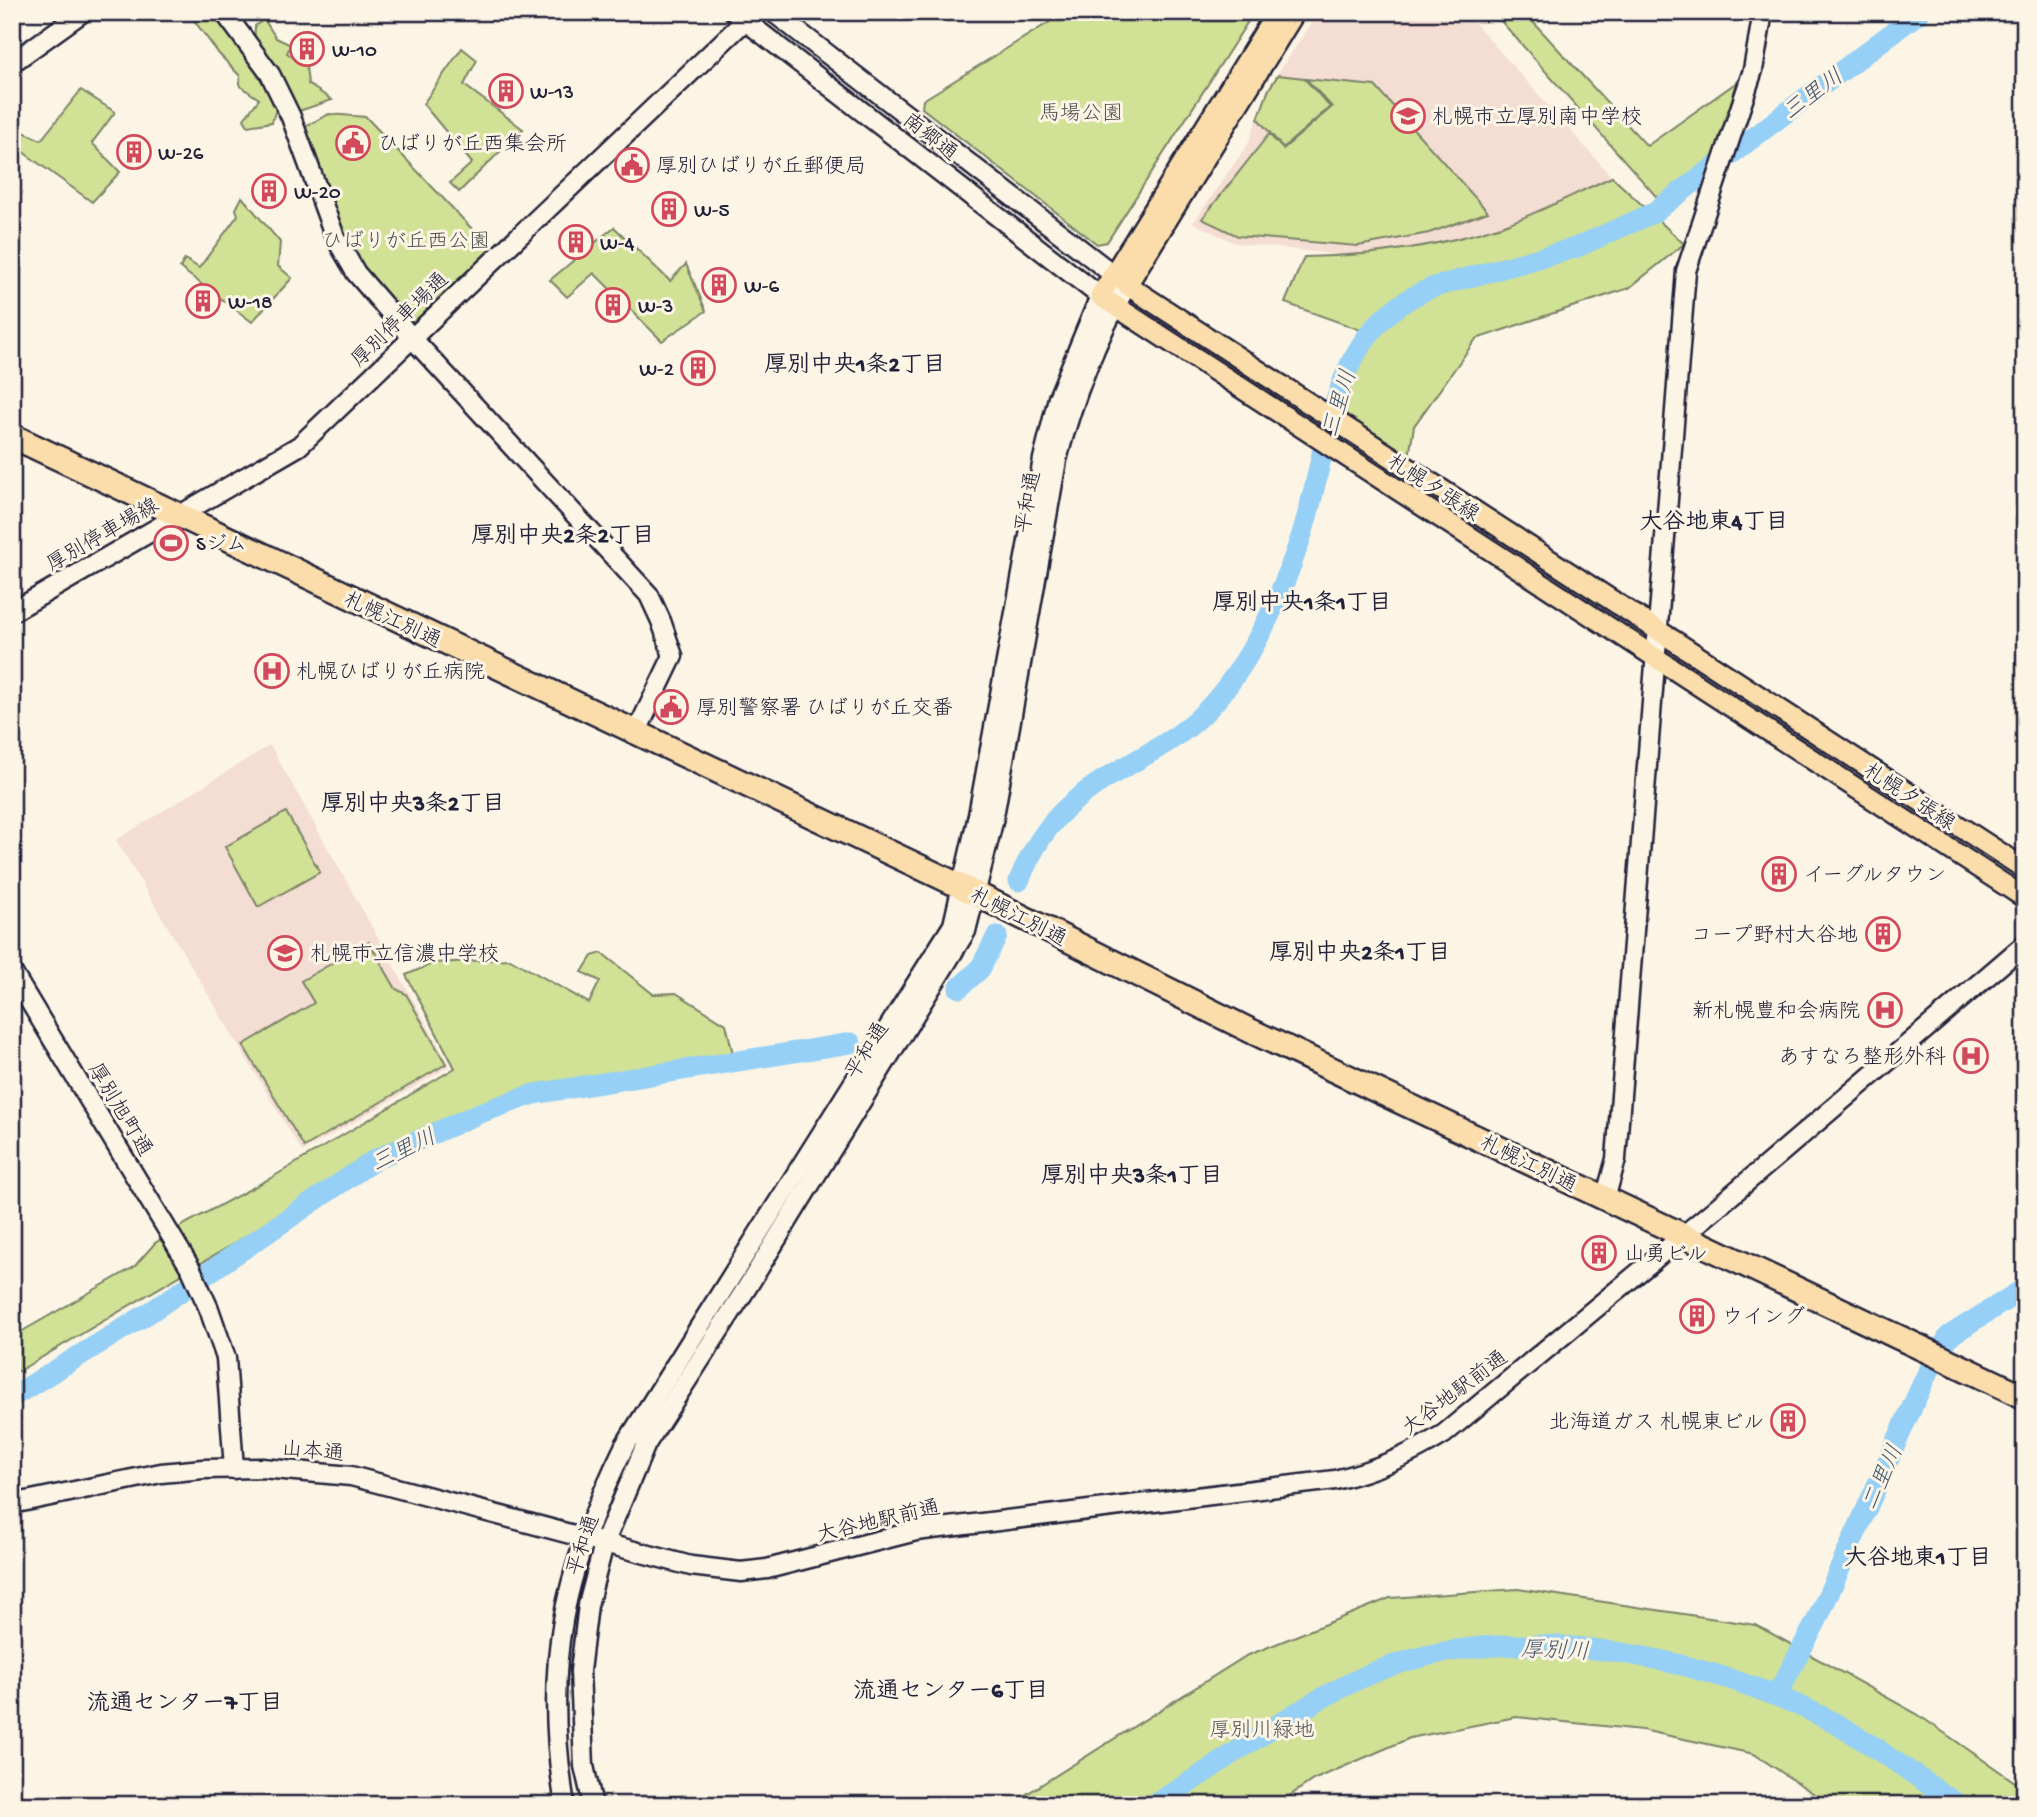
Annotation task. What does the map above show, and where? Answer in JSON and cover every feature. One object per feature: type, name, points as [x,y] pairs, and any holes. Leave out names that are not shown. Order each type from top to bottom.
[{"type":"highway","name":"札幌江別通","points":[[12,436],[967,890],[1080,948],[1605,1199],[2025,1397]]},
{"type":"main road","points":[[1107,301],[1277,12]]},
{"type":"main road","points":[[1119,279],[1295,12]]},
{"type":"main road","name":"札幌夕張線","points":[[1119,279],[2025,869]]},
{"type":"main road","name":"札幌夕張線","points":[[1107,301],[2025,898]]},
{"type":"street","points":[[12,63],[83,12]]},
{"type":"street","points":[[225,12],[258,54],[275,85],[291,117],[335,237],[356,273],[412,338],[649,595],[662,621],[673,656],[636,733]]},
{"type":"street","name":"南郷通","points":[[773,12],[1119,279]]},
{"type":"street","points":[[1605,1199],[1616,1159],[1686,271],[1753,70],[1763,12]]},
{"type":"street","name":"厚別停車場通","points":[[177,516],[299,446],[744,15]]},
{"type":"street","name":"南郷通","points":[[744,15],[1107,301]]},
{"type":"street","name":"平和通","points":[[565,1805],[555,1720],[557,1670],[571,1575],[584,1538],[625,1445],[953,925],[993,822],[1057,460],[1072,402],[1107,301]]},
{"type":"street","name":"厚別停車場線","points":[[12,612],[177,516]]},
{"type":"street","name":"平和通","points":[[593,1805],[584,1766],[580,1671],[588,1605],[604,1544],[646,1444],[746,1289],[966,931],[967,890]]},
{"type":"street","name":"大谷地駅前通","points":[[604,1544],[691,1566],[741,1572],[798,1562],[916,1531],[1335,1480],[1365,1473],[1410,1455],[1444,1434],[2025,944]]},
{"type":"street","name":"厚別旭町通","points":[[12,972],[191,1269],[200,1289],[226,1358],[234,1469]]},
{"type":"street","name":"山本通","points":[[12,1504],[161,1474],[234,1469],[351,1476],[604,1544]]},
{"type":"shaded area","name":"札幌市立厚別南中学校","points":[[1319,12],[1465,12],[1612,177],[1552,208],[1505,224],[1433,244],[1359,257],[1235,243],[1193,223],[1248,144],[1268,88]]},
{"type":"shaded area","name":"札幌市立信濃中学校","points":[[270,745],[450,1066],[302,1152],[116,840]]},
{"type":"green space","points":[[184,12],[215,12],[249,50],[278,102],[272,122],[248,126],[244,119],[259,99],[240,86],[240,76],[219,54],[190,15]]},
{"type":"green space","name":"馬場公園","points":[[1066,12],[1254,12],[1107,242],[1097,244],[922,108],[923,100]]},
{"type":"green space","points":[[1493,12],[1524,12],[1647,146],[1737,82],[1715,161],[1661,202]]},
{"type":"green space","points":[[264,19],[276,38],[291,45],[287,53],[306,66],[308,84],[332,100],[293,113],[254,47],[255,26]]},
{"type":"green space","points":[[462,48],[477,60],[464,85],[523,129],[459,192],[450,183],[472,163],[423,104]]},
{"type":"green space","points":[[1278,75],[1304,78],[1330,107],[1283,148],[1258,119],[1269,89]]},
{"type":"green space","points":[[1306,79],[1375,86],[1488,212],[1429,233],[1358,246],[1238,236],[1202,219],[1269,134],[1283,149],[1332,107]]},
{"type":"green space","points":[[81,90],[115,112],[92,143],[120,172],[92,202],[12,144],[12,131],[17,129],[41,140]]},
{"type":"green space","name":"ひばりが丘西公園","points":[[329,114],[366,117],[493,251],[413,328],[359,273],[300,129]]},
{"type":"green space","points":[[1612,177],[1684,244],[1629,288],[1476,339],[1414,426],[1409,457],[1337,416],[1364,331],[1285,303],[1304,257],[1380,252],[1430,245],[1480,233],[1518,220]]},
{"type":"green space","points":[[242,197],[280,242],[278,266],[292,278],[252,322],[180,268],[185,259],[199,268],[238,215],[236,209]]},
{"type":"green space","points":[[614,227],[670,281],[686,264],[706,311],[662,341],[594,273],[567,297],[550,280]]},
{"type":"green space","points":[[286,812],[320,872],[258,907],[225,847]]},
{"type":"green space","points":[[369,942],[396,989],[406,994],[446,1064],[304,1147],[243,1045],[314,1003],[301,981]]},
{"type":"green space","points":[[602,953],[653,994],[676,993],[726,1024],[734,1058],[480,1108],[400,1141],[225,1249],[12,1375],[12,1337],[134,1267],[155,1243],[183,1225],[271,1178],[455,1068],[406,975],[434,963],[510,959],[589,1003],[600,981],[582,972],[592,956]]},
{"type":"green space","name":"厚別川緑地","points":[[1518,1589],[1756,1625],[1917,1714],[2025,1789],[2025,1805],[1831,1805],[1754,1754],[1642,1730],[1516,1717],[1410,1738],[1313,1780],[1276,1805],[1009,1805],[1246,1656],[1390,1598]]},
{"type":"waterway","name":"三里川","points":[[1019,881],[1041,839],[1063,811],[1090,789],[1183,731],[1201,716],[1231,682],[1266,624],[1293,561],[1338,394],[1352,361],[1372,331],[1398,306],[1434,287],[1575,248],[1653,213],[1920,12]]},
{"type":"waterway","name":"三里川","points":[[959,988],[980,969],[997,936]]},
{"type":"waterway","name":"三里川","points":[[12,1397],[152,1311],[376,1159],[480,1113],[534,1094],[851,1043]]},
{"type":"waterway","name":"二里川","points":[[1770,1694],[1781,1687],[1816,1622],[1925,1378],[1949,1336],[2025,1288]]},
{"type":"waterway","name":"厚別川","points":[[1153,1805],[1314,1702],[1370,1674],[1423,1657],[1479,1647],[1537,1645],[1596,1649],[1655,1659],[1767,1692],[1817,1714],[1853,1734],[1959,1805]]},
{"type":"place","name":"W-10","points":[[307,49]]},
{"type":"place","name":"W-13","points":[[506,91]]},
{"type":"place","name":"札幌市立厚別南中学校","points":[[1408,116]]},
{"type":"place","name":"ひばりが丘西集会所","points":[[353,143]]},
{"type":"place","name":"W-26","points":[[134,152]]},
{"type":"place","name":"厚別ひばりが丘郵便局","points":[[632,165]]},
{"type":"place","name":"W-20","points":[[269,191]]},
{"type":"place","name":"W-5","points":[[669,209]]},
{"type":"place","name":"W-4","points":[[576,242]]},
{"type":"place","name":"W-6","points":[[719,285]]},
{"type":"place","name":"W-18","points":[[203,301]]},
{"type":"place","name":"W-3","points":[[613,305]]},
{"type":"place","name":"W-2","points":[[698,368]]},
{"type":"place","name":"Sジム","points":[[171,543]]},
{"type":"place","name":"札幌ひばりが丘病院","points":[[272,671]]},
{"type":"place","name":"厚別警察署 ひばりが丘交番","points":[[671,707]]},
{"type":"place","name":"イーグルタウン","points":[[1779,874]]},
{"type":"place","name":"コープ野村大谷地","points":[[1883,934]]},
{"type":"place","name":"札幌市立信濃中学校","points":[[285,953]]},
{"type":"place","name":"新札幌豊和会病院","points":[[1885,1010]]},
{"type":"place","name":"あすなろ整形外科","points":[[1971,1056]]},
{"type":"place","name":"山勇ビル","points":[[1599,1253]]},
{"type":"place","name":"ウイング","points":[[1697,1316]]},
{"type":"place","name":"北海道ガス 札幌東ビル","points":[[1788,1421]]},
{"type":"district","name":"厚別中央1条2丁目","points":[[855,363]]},
{"type":"district","name":"大谷地東4丁目","points":[[1714,520]]},
{"type":"district","name":"厚別中央2条2丁目","points":[[563,534]]},
{"type":"district","name":"厚別中央1条1丁目","points":[[1302,601]]},
{"type":"district","name":"厚別中央3条2丁目","points":[[413,802]]},
{"type":"district","name":"厚別中央2条1丁目","points":[[1360,951]]},
{"type":"district","name":"厚別中央3条1丁目","points":[[1132,1174]]},
{"type":"district","name":"大谷地東1丁目","points":[[1918,1556]]},
{"type":"district","name":"流通センター6丁目","points":[[951,1689]]},
{"type":"district","name":"流通センター7丁目","points":[[185,1701]]}]
